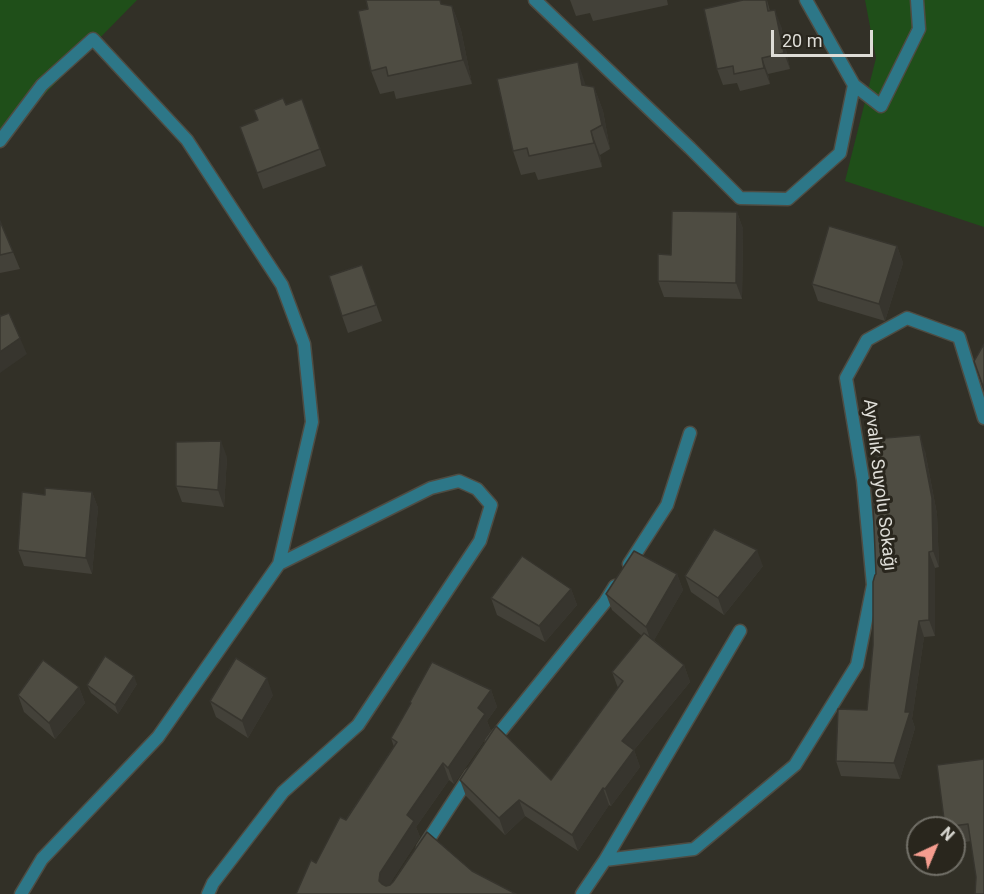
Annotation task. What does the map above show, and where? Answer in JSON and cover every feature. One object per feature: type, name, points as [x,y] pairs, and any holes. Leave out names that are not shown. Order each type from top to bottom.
[{"type":"street","points":[[535,0],[740,198],[788,199],[840,153],[854,85]]},
{"type":"street","points":[[806,0],[854,85],[881,106],[919,29],[917,0]]},
{"type":"street","points":[[0,141],[42,85],[93,39],[187,140],[282,285],[304,344],[312,422],[279,564],[158,737],[42,859],[21,894]]},
{"type":"street","name":"Ayvalık Suyolu Sokağı","points":[[605,860],[694,849],[795,765],[857,665],[873,585],[863,480],[846,378],[867,340],[907,318],[959,337],[984,418]]},
{"type":"street","points":[[419,854],[489,745],[605,602],[667,506],[690,433]]},
{"type":"street","points":[[208,894],[213,883],[283,792],[358,725],[480,541],[491,505],[477,489],[459,481],[431,488],[279,564]]},
{"type":"street","points":[[582,894],[605,860],[740,631]]},
{"type":"green space","points":[[0,0],[137,0],[0,140]]},
{"type":"green space","points":[[865,0],[984,0],[984,227],[845,181],[876,58]]},
{"type":"building","points":[[366,0],[440,0],[441,4],[452,6],[463,60],[388,76],[386,67],[371,71],[358,11],[368,9]]},
{"type":"building","points":[[743,0],[766,0],[768,11],[775,10],[784,53],[762,58],[764,68],[734,74],[733,66],[717,69],[704,9]]},
{"type":"building","points":[[578,62],[582,85],[594,87],[602,125],[591,131],[594,143],[529,156],[527,148],[513,151],[497,79]]},
{"type":"building","points":[[283,98],[286,105],[302,99],[320,149],[257,173],[240,127],[258,120],[254,110]]},
{"type":"building","points":[[672,211],[737,212],[736,283],[658,281],[658,254],[671,255]]},
{"type":"building","points":[[0,221],[13,252],[0,255]]},
{"type":"building","points":[[829,226],[897,246],[879,304],[812,284]]},
{"type":"building","points":[[362,265],[376,305],[342,316],[329,276]]},
{"type":"building","points":[[9,313],[20,338],[0,352],[0,315]]},
{"type":"building","points":[[984,344],[984,389],[974,361]]},
{"type":"building","points":[[920,435],[932,498],[933,551],[929,552],[929,620],[919,621],[905,712],[910,712],[894,763],[836,761],[838,709],[867,710],[873,645],[873,582],[876,574],[873,503],[887,501],[874,439]]},
{"type":"building","points":[[221,441],[218,490],[176,486],[176,442]]},
{"type":"building","points":[[45,488],[92,492],[86,558],[18,550],[22,492],[45,495]]},
{"type":"building","points":[[714,529],[757,550],[718,598],[685,576]]},
{"type":"building","points":[[634,551],[677,574],[646,627],[606,594]]},
{"type":"building","points":[[522,556],[571,589],[539,626],[491,598]]},
{"type":"building","points":[[644,633],[684,665],[622,741],[634,750],[605,789],[603,788],[572,835],[519,800],[499,818],[460,780],[496,726],[551,780],[623,681],[612,672]]},
{"type":"building","points":[[105,656],[134,676],[115,705],[87,685]]},
{"type":"building","points":[[236,658],[267,678],[242,721],[210,701]]},
{"type":"building","points":[[43,660],[79,687],[49,723],[18,695]]},
{"type":"building","points":[[432,662],[491,690],[478,708],[485,714],[448,768],[443,763],[407,815],[414,821],[380,873],[379,881],[386,886],[393,882],[427,832],[472,871],[516,894],[296,894],[311,860],[316,863],[340,817],[346,820],[397,742],[391,738]]},
{"type":"building","points":[[984,759],[984,894],[975,894],[976,877],[966,816],[944,816],[937,765]]}]
